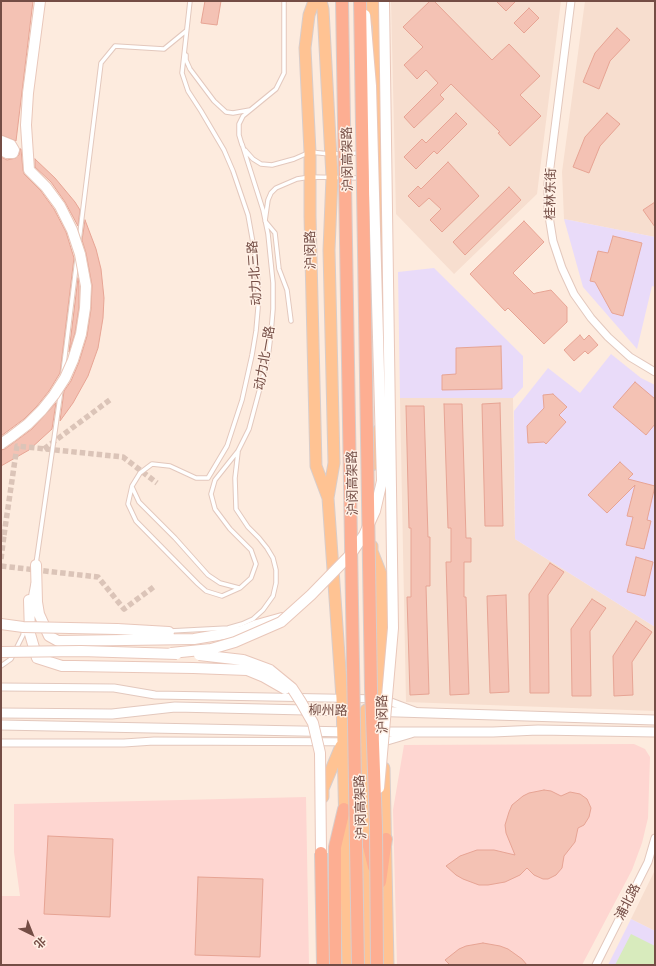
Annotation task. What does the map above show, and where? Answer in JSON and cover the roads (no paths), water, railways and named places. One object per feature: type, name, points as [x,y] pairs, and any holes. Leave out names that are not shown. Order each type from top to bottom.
[{"type":"highway","name":"沪闵高架路","points":[[342,1],[358,965]]},
{"type":"highway","name":"沪闵高架路","points":[[360,1],[370,681],[376,826],[377,965]]},
{"type":"highway","points":[[335,965],[335,847],[344,810]]},
{"type":"highway","points":[[379,890],[386,839]]},
{"type":"highway","points":[[368,842],[379,890],[382,965]]},
{"type":"highway","points":[[321,853],[323,965]]},
{"type":"main road","points":[[1,444],[28,424],[42,410],[65,378],[74,360],[81,334],[85,308],[86,286],[80,254],[72,230],[60,206],[46,187],[29,170],[26,125],[28,93],[40,1]]},
{"type":"main road","name":"沪闵路","points":[[314,1],[309,15],[305,48],[310,152],[310,216],[316,466],[328,498]]},
{"type":"main road","name":"沪闵路","points":[[321,1],[323,9],[332,177],[329,250],[334,463],[328,498],[342,698],[348,965]]},
{"type":"main road","points":[[171,653],[211,649],[235,642],[281,622],[311,595],[351,554],[364,535],[375,511],[382,481],[371,86],[366,1]]},
{"type":"main road","name":"沪闵路","points":[[366,1],[369,153],[372,551],[381,574],[388,965]]},
{"type":"main road","name":"沪闵路","points":[[372,465],[383,408],[378,1]]},
{"type":"main road","points":[[376,826],[392,628],[384,1]]},
{"type":"main road","points":[[1,141],[11,145],[14,150],[13,153],[8,153],[1,150]]},
{"type":"main road","points":[[370,965],[366,699],[372,551]]},
{"type":"main road","points":[[36,565],[37,602],[39,614],[49,636],[58,641],[194,639],[242,631],[287,616]]},
{"type":"main road","points":[[29,600],[30,634],[37,658],[51,663],[68,666],[247,670],[279,684],[301,702]]},
{"type":"main road","points":[[1,624],[23,627],[169,632]]},
{"type":"main road","points":[[1,652],[81,651],[171,653],[243,660],[270,670],[292,688],[313,722],[320,753],[321,853]]},
{"type":"main road","name":"沪闵路","points":[[323,965],[323,789],[342,737]]},
{"type":"street","name":"桂林东街","points":[[571,1],[548,183],[548,210],[553,241],[562,268],[574,294],[591,318],[608,337],[630,357],[655,372]]},
{"type":"street","points":[[1,687],[114,688],[155,695],[383,699],[418,712]]},
{"type":"street","name":"柳州路","points":[[1,713],[112,714],[175,707],[418,712],[655,720]]},
{"type":"street","name":"柳州路","points":[[1,725],[342,737],[384,737],[417,732],[494,732],[538,730],[655,732]]},
{"type":"street","points":[[1,743],[124,743],[342,737]]},
{"type":"street","name":"浦北路","points":[[596,965],[648,862],[655,838]]},
{"type":"lane","name":"动力北三路","points":[[132,486],[140,473],[152,464],[170,466],[196,478],[208,478],[227,446],[242,400],[256,331],[258,284],[255,253],[248,215],[224,150],[188,91],[184,83],[182,73],[190,1]]},
{"type":"lane","points":[[185,42],[186,60],[190,69],[214,101],[226,112],[233,113],[250,110],[276,89],[284,73],[284,1]]},
{"type":"lane","points":[[1,666],[11,659],[23,635],[36,565],[57,429],[101,63],[116,46],[164,49],[186,31]]},
{"type":"lane","name":"动力北一路","points":[[238,452],[249,429],[268,358],[272,333],[273,309],[271,258],[265,221],[238,135],[239,124],[243,116],[250,110]]},
{"type":"lane","points":[[242,144],[246,153],[252,159],[261,164],[272,165],[294,159],[310,152],[330,154],[369,153]]},
{"type":"lane","points":[[291,321],[287,290],[279,269],[274,233],[265,221],[270,193],[276,188],[297,178],[369,178]]},
{"type":"lane","points":[[132,486],[128,504],[136,521],[206,591],[222,596],[240,588],[251,578],[256,564],[251,550],[230,529],[215,509],[212,494],[215,480],[238,452]]},
{"type":"lane","points":[[169,632],[228,628],[242,624],[253,619],[263,610],[273,596],[276,583],[276,570],[273,558],[263,543],[248,527],[236,509],[235,478],[238,452]]},
{"type":"lane","points":[[132,486],[139,502],[175,538],[208,575],[220,583],[240,588]]},
{"type":"tunnel","points":[[44,449],[111,399]]},
{"type":"tunnel","points":[[4,535],[17,446],[123,457],[157,483]]},
{"type":"tunnel","points":[[1,559],[4,535],[2,535]]},
{"type":"tunnel","points":[[1,566],[98,577],[124,609],[155,586]]}]
